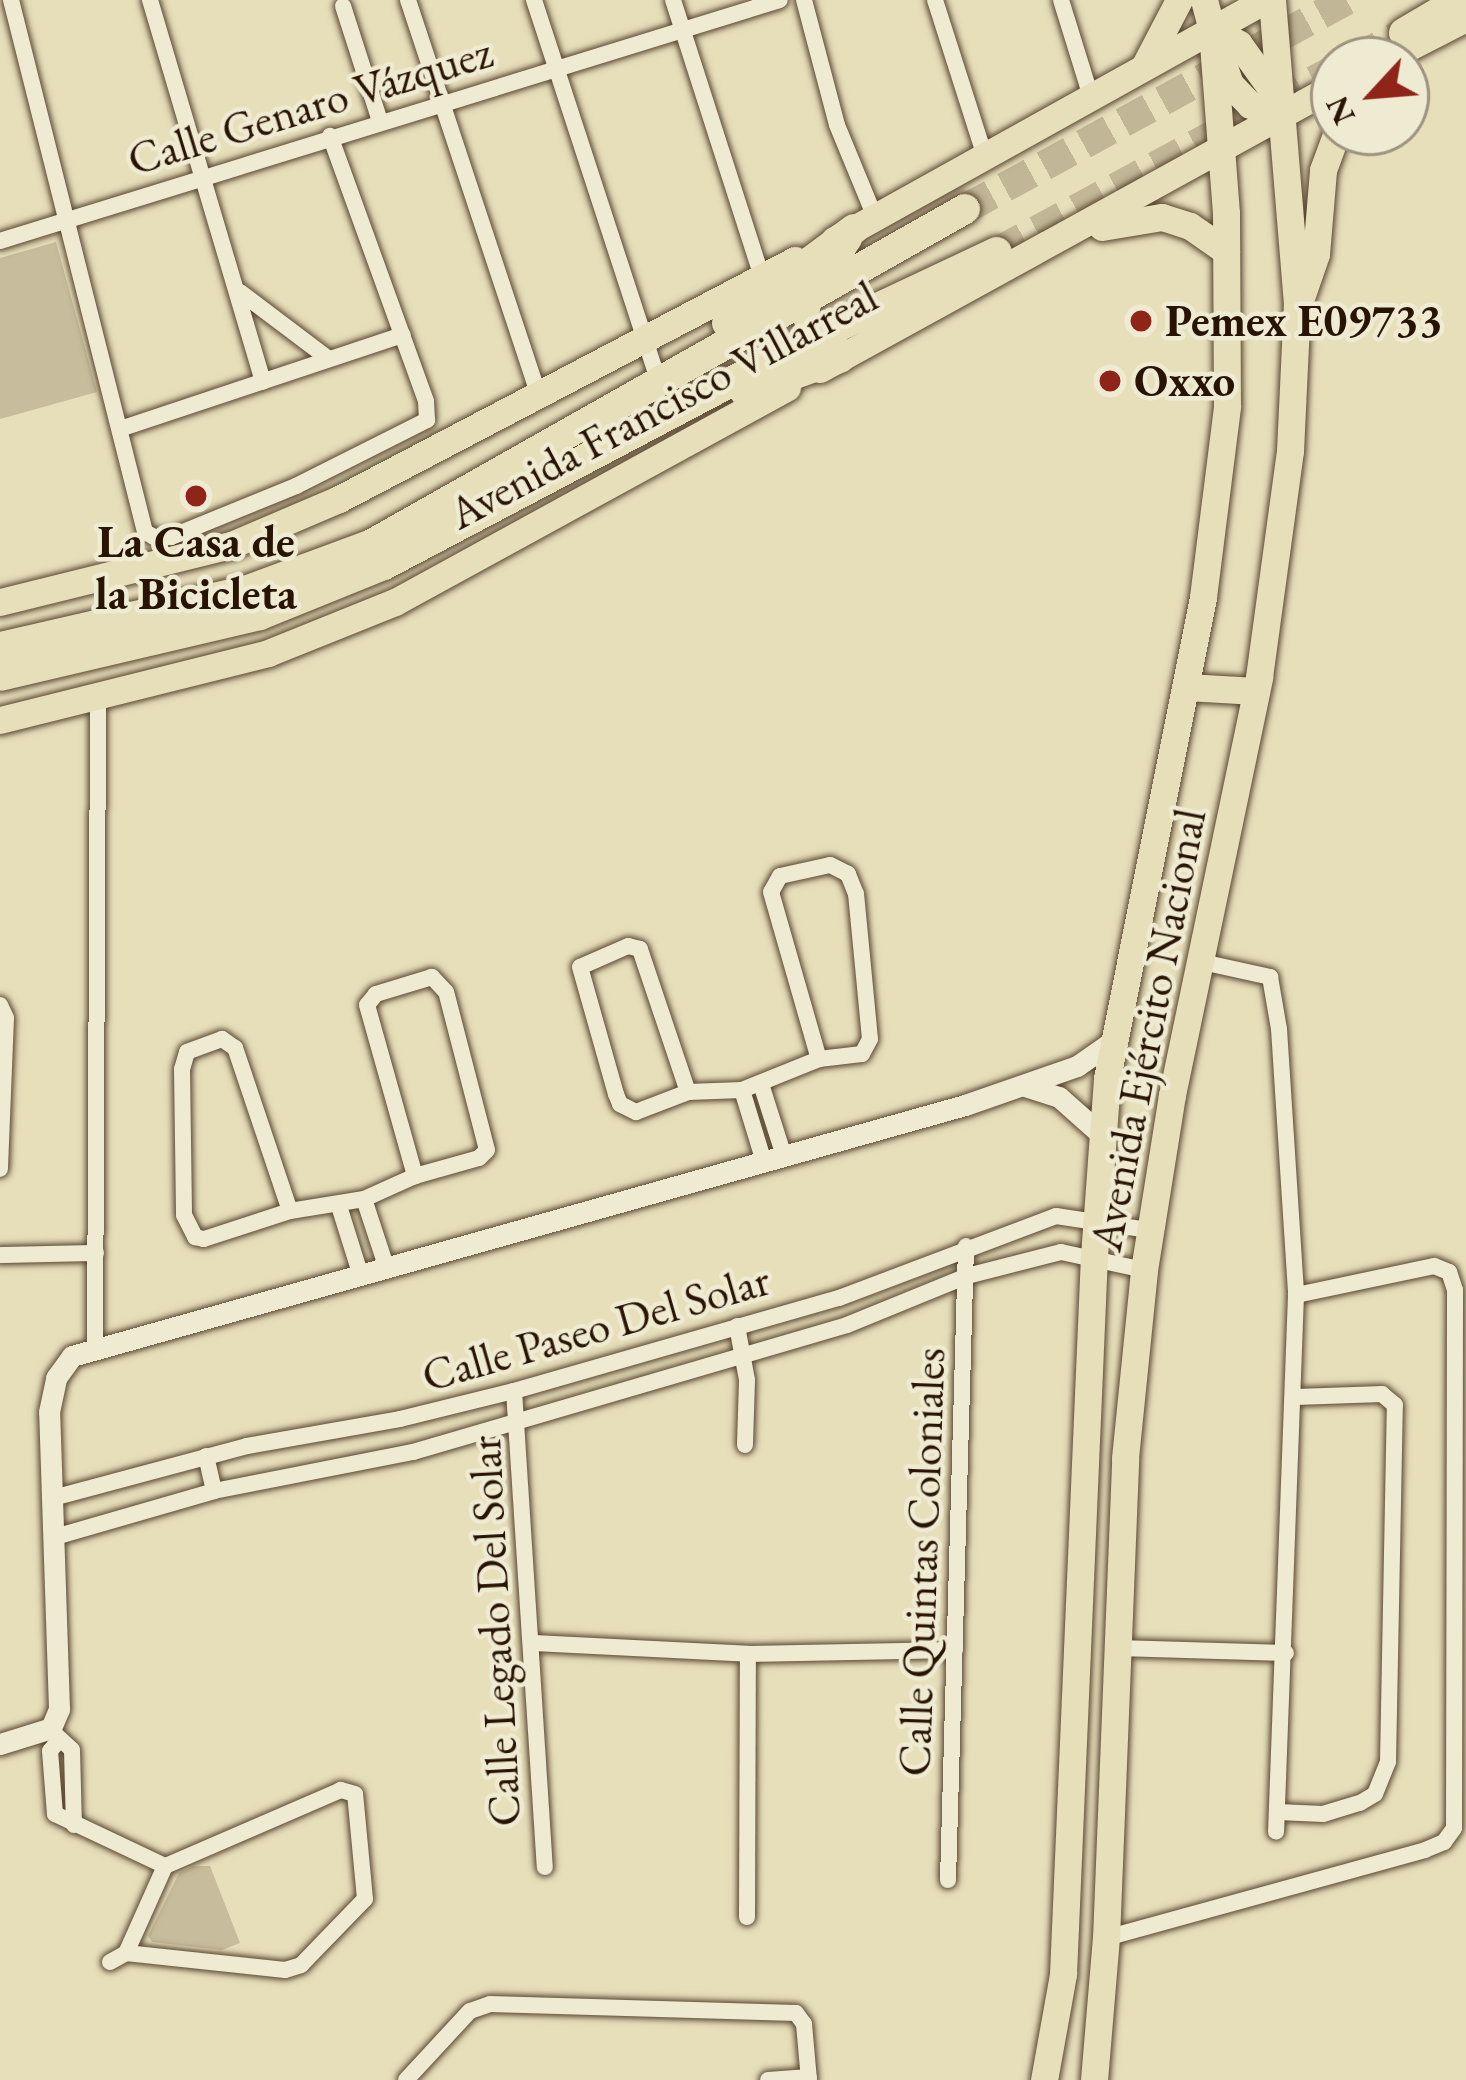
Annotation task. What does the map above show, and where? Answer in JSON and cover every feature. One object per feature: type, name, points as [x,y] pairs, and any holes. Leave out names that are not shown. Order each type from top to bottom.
[{"type":"highway","points":[[1417,36],[1460,0]]},
{"type":"highway","name":"Avenida Francisco Villarreal","points":[[0,647],[159,614],[307,570],[372,544],[965,208]]},
{"type":"highway","points":[[543,447],[784,286],[864,223]]},
{"type":"highway","name":"Avenida Francisco Villarreal","points":[[0,676],[260,615],[384,565],[814,338],[997,252]]},
{"type":"highway","points":[[596,454],[840,358]]},
{"type":"main road","points":[[1144,67],[1179,0]]},
{"type":"main road","name":"Avenida Ejército Nacional","points":[[1042,2077],[1063,1974],[1102,1136],[1113,1041],[1187,687],[1223,463],[1226,251],[1222,149],[1212,30],[1204,0]]},
{"type":"main road","name":"Avenida Francisco Villarreal","points":[[0,602],[231,545],[339,499],[762,278],[1269,0]]},
{"type":"main road","name":"Avenida Ejército Nacional","points":[[1094,2080],[1106,1938],[1125,1458],[1144,1270],[1256,691],[1290,451],[1298,304],[1285,111],[1269,0]]},
{"type":"main road","points":[[1426,36],[1466,18]]},
{"type":"main road","points":[[1212,30],[1239,44],[1262,69],[1285,111]]},
{"type":"main road","name":"Avenida Francisco Villarreal","points":[[0,720],[268,653],[395,602],[1310,98]]},
{"type":"main road","points":[[1298,304],[1316,254],[1328,156]]},
{"type":"main road","points":[[1069,235],[1162,217],[1190,226],[1226,251]]},
{"type":"main road","points":[[864,223],[808,298],[806,314],[814,338],[846,344],[894,331]]},
{"type":"main road","points":[[1187,687],[1256,691]]},
{"type":"street","points":[[10,0],[145,532],[171,537],[421,426],[428,411],[330,136]]},
{"type":"street","points":[[150,0],[206,175],[263,382]]},
{"type":"street","points":[[408,0],[538,393]]},
{"type":"street","points":[[534,0],[655,371]]},
{"type":"street","points":[[673,0],[762,278]]},
{"type":"street","name":"Calle Genaro Vázquez","points":[[0,241],[780,0]]},
{"type":"street","points":[[804,0],[864,223]]},
{"type":"street","points":[[935,0],[985,157]]},
{"type":"street","points":[[1060,0],[1091,97]]},
{"type":"street","points":[[343,6],[380,121]]},
{"type":"street","points":[[240,292],[329,359]]},
{"type":"street","points":[[120,429],[403,335]]},
{"type":"street","points":[[95,1346],[98,697]]},
{"type":"street","points":[[688,1092],[646,956],[628,946],[584,962],[580,972],[620,1104],[636,1112],[688,1092],[742,1090],[819,1059],[862,1054],[870,1039],[856,894],[848,874],[830,865],[780,876],[771,892],[819,1059]]},
{"type":"street","points":[[1202,962],[1270,977],[1279,1029],[1296,1295],[1296,1397],[1276,1832]]},
{"type":"street","points":[[290,1211],[235,1048],[222,1039],[194,1047],[182,1069],[189,1230],[204,1240],[290,1211],[364,1199],[415,1176],[479,1158],[488,1150],[446,992],[432,977],[376,994],[367,1005],[415,1176]]},
{"type":"street","points":[[0,1006],[6,1018],[0,1169]]},
{"type":"street","points":[[55,1734],[61,1700],[49,1412],[56,1378],[72,1356],[1024,1086],[1078,1066],[1113,1041]]},
{"type":"street","points":[[761,1084],[774,1159]]},
{"type":"street","points":[[1024,1086],[1059,1097],[1102,1136]]},
{"type":"street","points":[[742,1090],[774,1159]]},
{"type":"street","points":[[364,1199],[387,1269]]},
{"type":"street","points":[[339,1206],[361,1276]]},
{"type":"street","name":"Calle Paseo Del Solar","points":[[53,1498],[206,1456],[514,1391],[838,1298],[966,1246],[1056,1216],[1149,1230]]},
{"type":"street","name":"Calle Quintas Coloniales","points":[[948,1880],[966,1246]]},
{"type":"street","name":"Calle Paseo Del Solar","points":[[55,1537],[214,1491],[413,1452],[848,1325],[967,1276],[1061,1252],[1144,1270]]},
{"type":"street","points":[[0,1255],[96,1253]]},
{"type":"street","points":[[1106,1938],[1425,1850],[1444,1842],[1454,1828],[1455,1290],[1449,1272],[1434,1266],[1296,1295]]},
{"type":"street","points":[[736,1326],[743,1352],[745,1445]]},
{"type":"street","name":"Calle Legado Del Solar","points":[[514,1391],[534,1642],[545,1867]]},
{"type":"street","points":[[1278,1812],[1323,1814],[1360,1803],[1375,1794],[1388,1762],[1395,1405],[1382,1394],[1296,1397]]},
{"type":"street","points":[[206,1456],[214,1491]]},
{"type":"street","points":[[534,1642],[748,1654],[955,1650]]},
{"type":"street","points":[[1118,1648],[1286,1654]]},
{"type":"street","points":[[747,1917],[748,1654]]},
{"type":"street","points":[[0,1744],[55,1734]]},
{"type":"street","points":[[55,1734],[72,1750],[74,1825],[165,1866],[341,1790],[349,1789],[358,1802],[365,1899],[301,1965],[285,1970],[118,1958],[165,1866]]},
{"type":"street","points":[[406,2080],[470,2011],[490,2004],[796,2013],[804,2024],[809,2078],[768,2080]]},
{"type":"shaded area","points":[[56,242],[97,392],[0,419],[0,258]]},
{"type":"shaded area","points":[[210,1866],[240,1943],[222,1950],[152,1942],[148,1936],[179,1873]]},
{"type":"tunnel","points":[[965,209],[1347,0]]},
{"type":"tunnel","points":[[1398,36],[1404,33]]},
{"type":"tunnel","points":[[997,252],[1310,83]]},
{"type":"place","name":"Pemex E09733","points":[[1141,321]]},
{"type":"place","name":"Oxxo","points":[[1110,381]]},
{"type":"place","name":"La Casa de la Bicicleta","points":[[196,496]]}]
